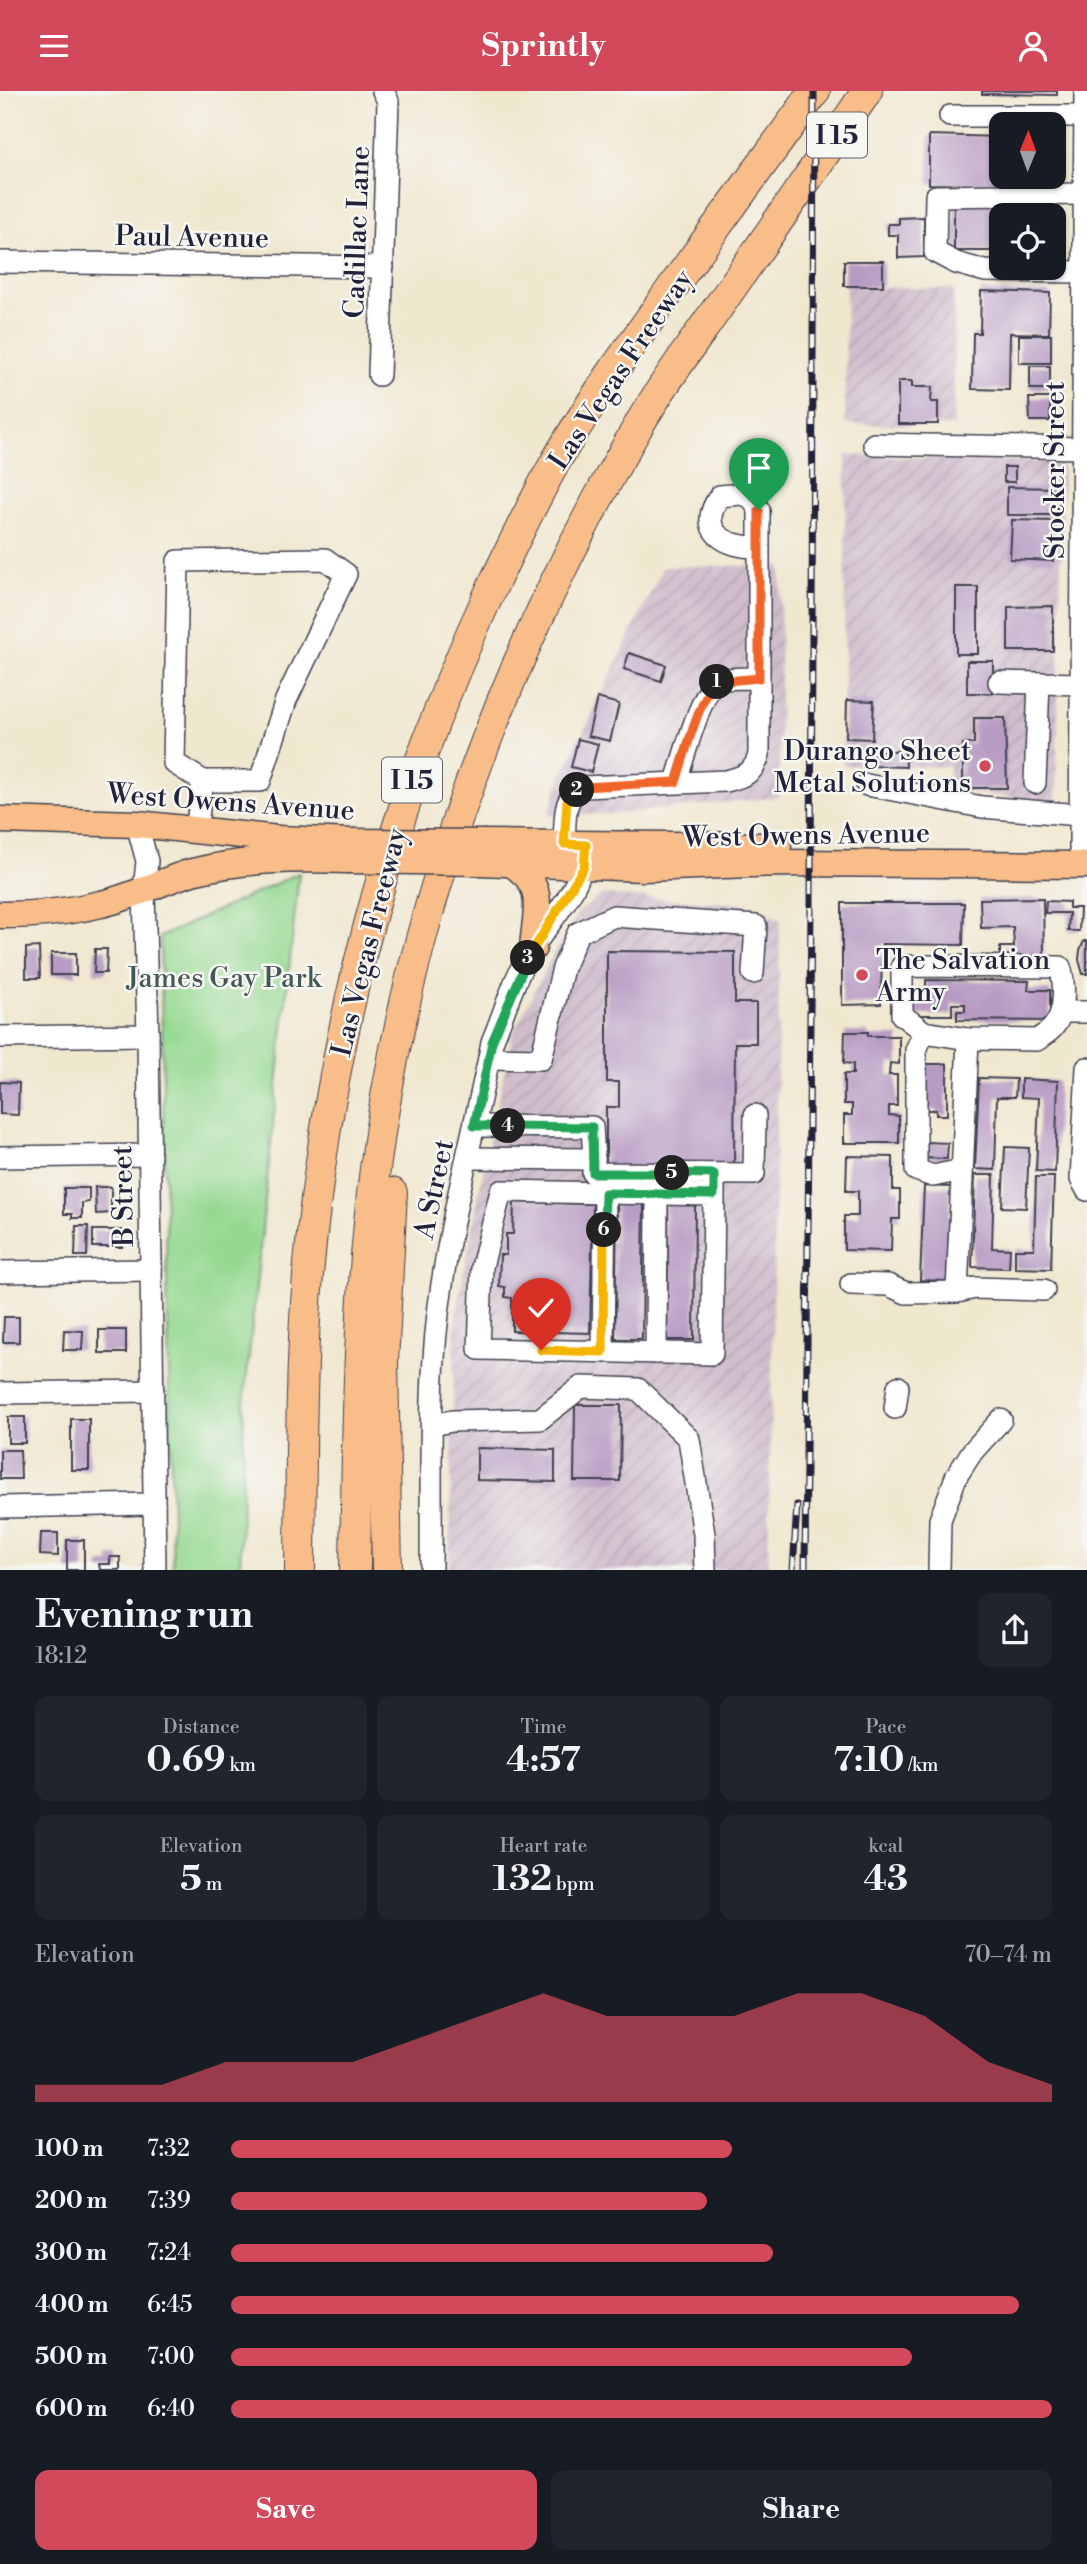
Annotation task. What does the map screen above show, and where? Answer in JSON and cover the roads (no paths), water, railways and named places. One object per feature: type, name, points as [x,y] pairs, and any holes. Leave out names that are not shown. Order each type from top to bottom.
[{"type":"highway","name":"Las Vegas Freeway","points":[[300,1570],[304,1355],[309,1266],[320,1165],[350,996],[414,771],[481,612],[558,458],[599,389],[815,91]]},
{"type":"highway","name":"Las Vegas Freeway","points":[[355,1570],[362,1294],[375,1169],[397,1043],[440,876],[462,805],[532,632],[642,420],[867,91]]},
{"type":"highway","points":[[387,1570],[383,1376],[389,1225],[405,1088],[440,876]]},
{"type":"main road","name":"West Owens Avenue","points":[[0,821],[137,824],[279,839],[350,851],[578,852],[644,868],[1085,855]]},
{"type":"main road","name":"West Owens Avenue","points":[[0,915],[38,915],[101,904],[191,873],[252,862],[302,859],[350,851]]},
{"type":"main road","name":"West Owens Avenue","points":[[482,852],[509,862],[578,852]]},
{"type":"main road","points":[[509,862],[522,870],[532,881],[537,897],[533,948]]},
{"type":"street","name":"Cadillac Lane","points":[[379,375],[388,101],[383,91]]},
{"type":"street","name":"Stocker Street","points":[[1085,91],[1084,591],[1081,684],[1084,750],[1080,815],[1085,855]]},
{"type":"street","points":[[950,116],[1085,117]]},
{"type":"street","points":[[1084,272],[985,271],[956,263],[935,252],[936,196],[1085,184]]},
{"type":"street","name":"Paul Avenue","points":[[0,262],[383,267]]},
{"type":"street","points":[[874,444],[1083,448]]},
{"type":"street","points":[[578,852],[567,801],[574,791],[583,787],[726,781],[742,777],[757,764],[759,547]]},
{"type":"street","points":[[325,559],[346,574],[286,700],[260,781],[203,781],[174,763],[178,561],[325,559]]},
{"type":"street","points":[[676,782],[705,697],[713,684],[720,680],[759,678]]},
{"type":"street","points":[[999,683],[1081,684]]},
{"type":"street","points":[[1035,783],[1040,683]]},
{"type":"street","points":[[197,831],[203,781]]},
{"type":"street","points":[[867,785],[982,807],[1080,815]]},
{"type":"street","name":"B Street","points":[[137,824],[147,861],[144,891],[155,1570]]},
{"type":"street","name":"A Street","points":[[431,1570],[432,1425],[438,1314],[474,1126],[492,1042],[533,948],[553,921],[578,852]]},
{"type":"street","points":[[488,1058],[541,1059],[563,968],[578,933],[614,916],[756,926],[753,973]]},
{"type":"street","points":[[902,966],[1060,967],[1063,978],[1061,1011],[1054,1026],[1037,1040],[968,1039],[925,1031],[902,1015],[902,966]]},
{"type":"street","points":[[1061,1011],[1087,1012]]},
{"type":"street","points":[[925,1031],[916,1050],[916,1170],[933,1177],[962,1170]]},
{"type":"street","points":[[0,1037],[148,1035]]},
{"type":"street","points":[[957,1292],[968,1039]]},
{"type":"street","points":[[1087,1069],[1081,1179],[1087,1189]]},
{"type":"street","points":[[714,1184],[712,1354],[479,1349],[482,1267],[500,1191],[657,1194],[754,1174],[755,1115]]},
{"type":"street","points":[[474,1126],[592,1127],[593,1173],[714,1184]]},
{"type":"street","points":[[0,1157],[150,1155]]},
{"type":"street","points":[[468,1158],[594,1159]]},
{"type":"street","points":[[603,1352],[605,1193]]},
{"type":"street","points":[[656,1353],[657,1194]]},
{"type":"street","points":[[0,1272],[151,1270]]},
{"type":"street","points":[[851,1284],[888,1285],[906,1293],[957,1292],[975,1288],[1044,1290]]},
{"type":"street","points":[[432,1425],[452,1421],[540,1419],[580,1387],[638,1389],[689,1439],[704,1534],[705,1570]]},
{"type":"street","points":[[0,1393],[153,1391]]},
{"type":"street","points":[[939,1570],[940,1520],[956,1477],[972,1452],[1001,1420]]},
{"type":"street","points":[[0,1507],[154,1504]]},
{"type":"railway","points":[[805,1570],[814,91]]},
{"type":"railway","points":[[793,1570],[797,1505]]},
{"type":"place","name":"Durango Sheet Metal Solutions","points":[[985,766]]},
{"type":"place","name":"The Salvation Army","points":[[862,975]]},
{"type":"park label","name":"James Gay Park","points":[[224,977]]}]
